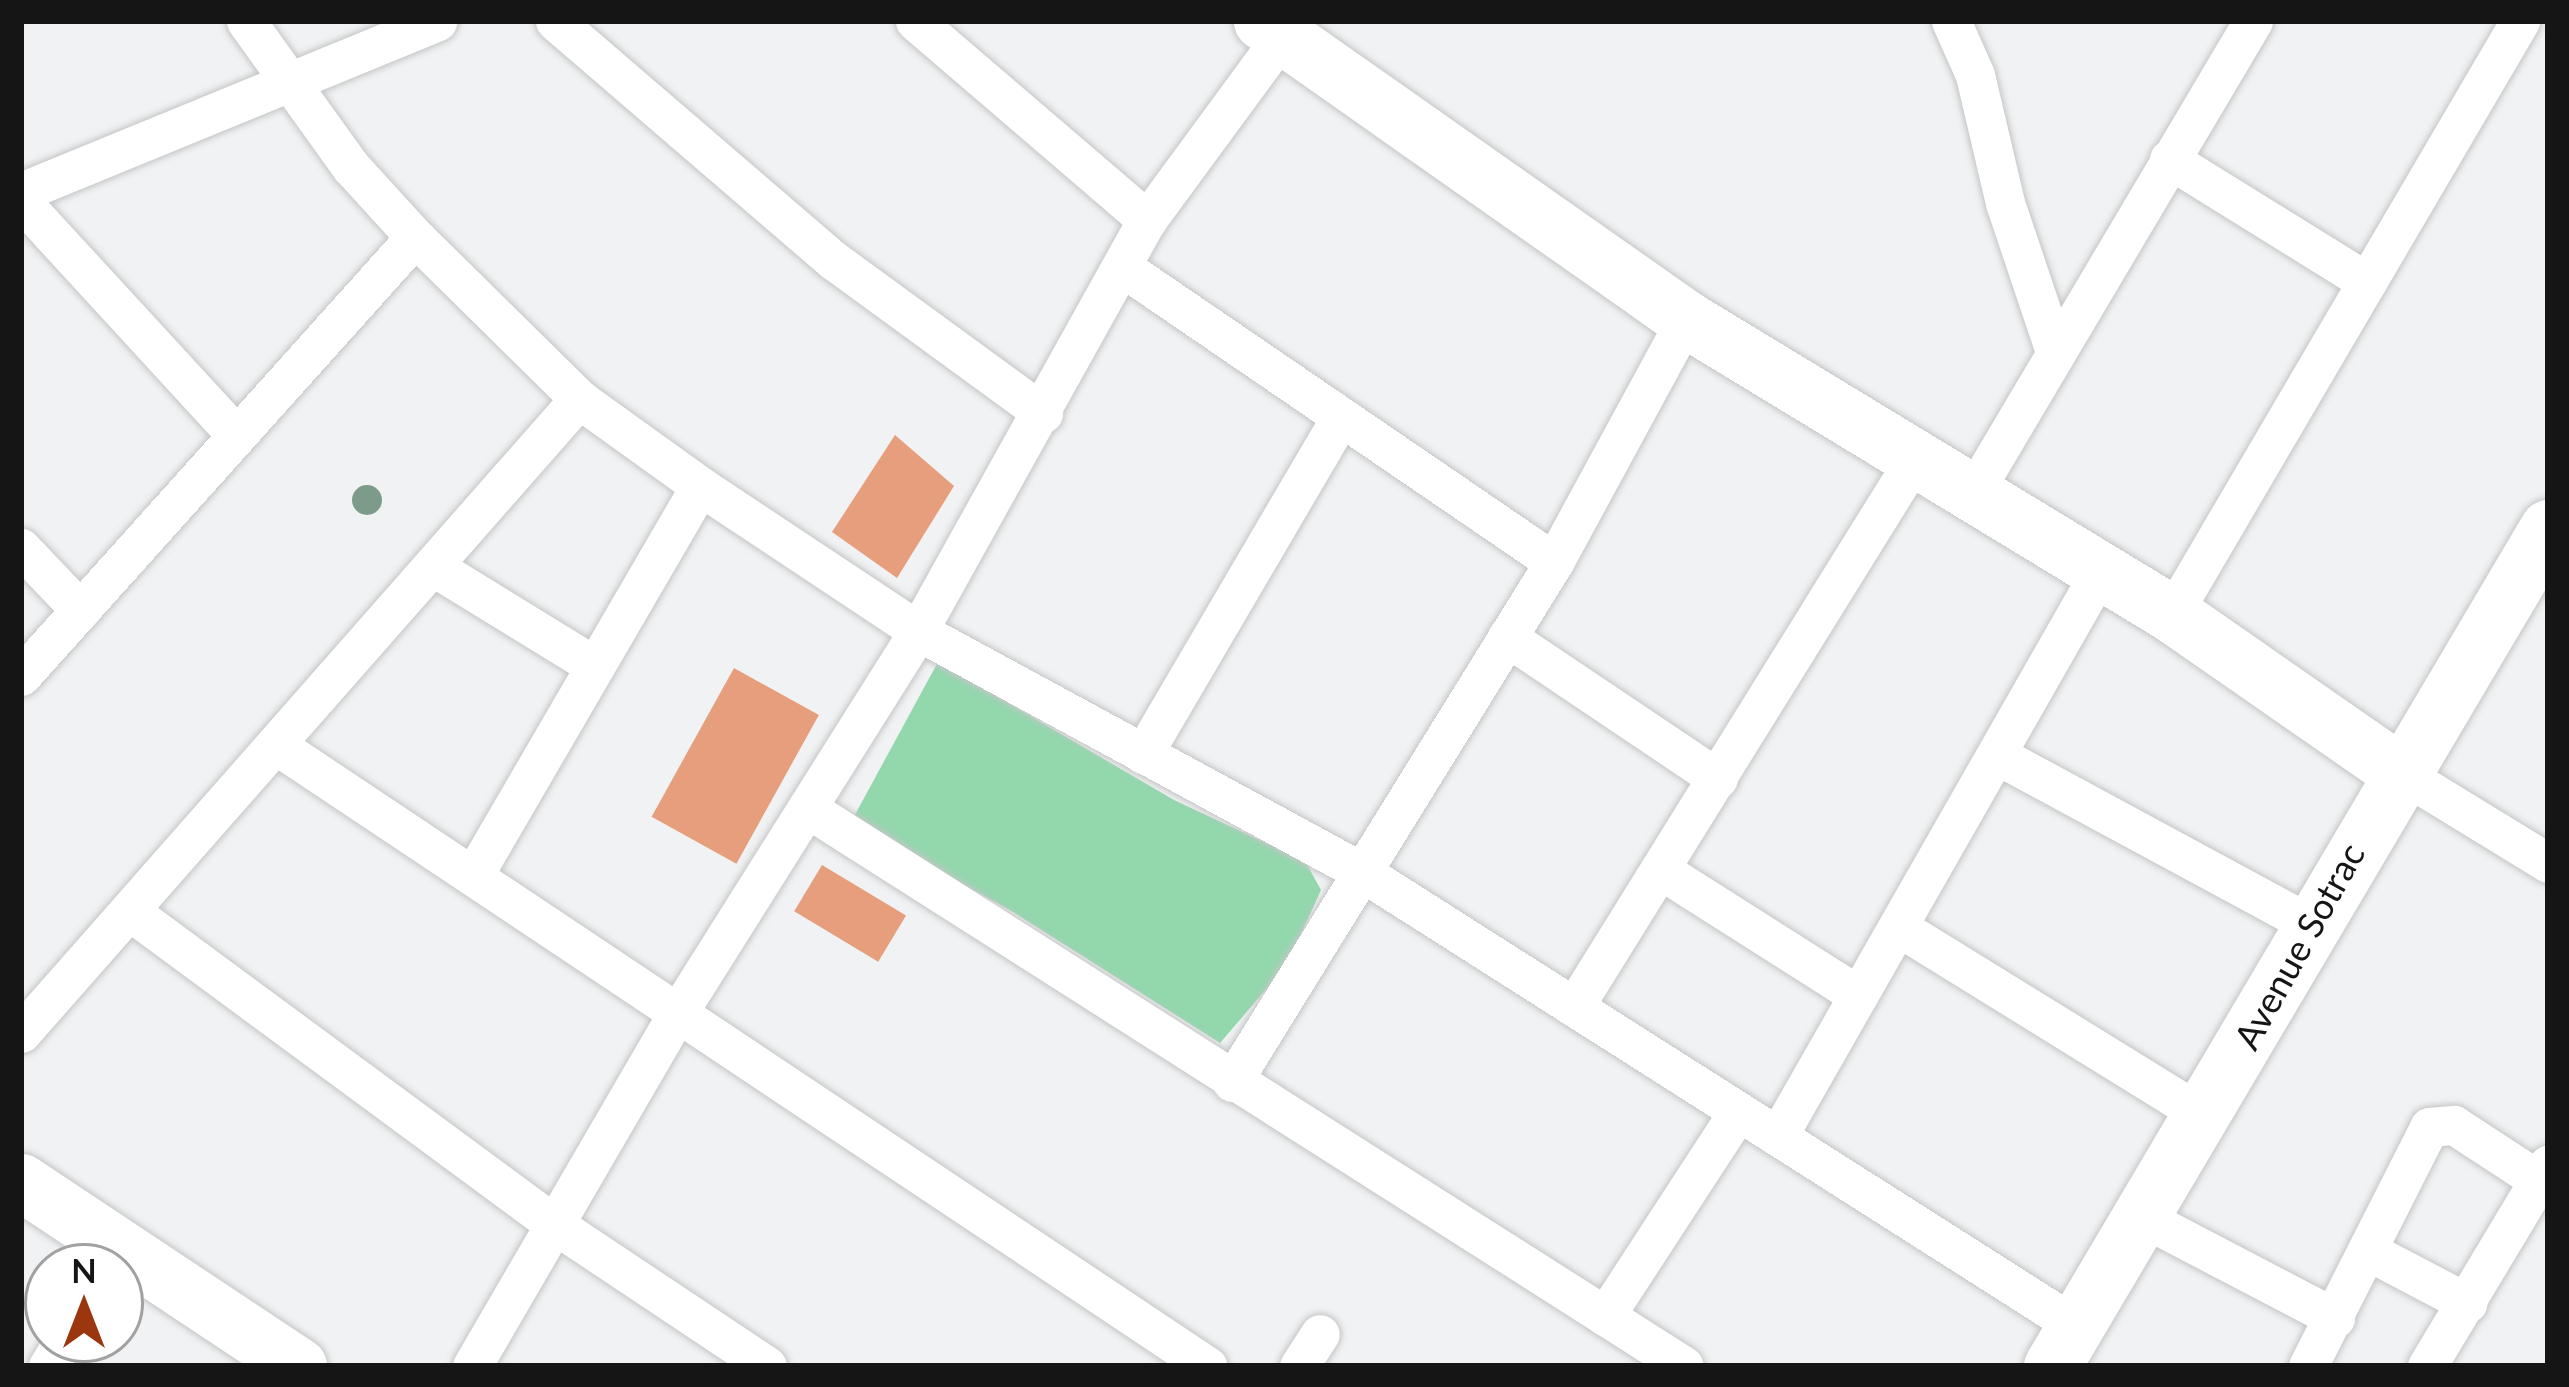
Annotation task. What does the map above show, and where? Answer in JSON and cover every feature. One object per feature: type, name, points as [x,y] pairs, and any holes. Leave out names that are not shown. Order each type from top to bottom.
[{"type":"street","points":[[246,21],[288,86],[416,237],[579,399],[918,631],[1362,872],[1779,1134],[2064,1346]]},
{"type":"street","points":[[21,192],[437,21]]},
{"type":"street","points":[[555,21],[833,260],[1042,413]]},
{"type":"street","points":[[915,21],[1147,220]]},
{"type":"street","points":[[1951,21],[1975,75],[2005,203],[2055,352]]},
{"type":"street","points":[[1972,493],[2253,21]]},
{"type":"street","points":[[2172,614],[2520,21]]},
{"type":"street","points":[[472,1366],[679,1011],[918,631],[1147,220],[1271,30],[1686,319],[2172,614],[2398,771],[2548,862]]},
{"type":"street","points":[[2169,158],[2367,281]]},
{"type":"street","points":[[21,201],[236,435]]},
{"type":"street","points":[[21,676],[416,237]]},
{"type":"street","points":[[1122,267],[1339,420],[1554,562]]},
{"type":"street","points":[[1232,1082],[1554,562],[1686,319]]},
{"type":"street","points":[[21,1033],[279,747],[579,399]]},
{"type":"street","points":[[1143,754],[1339,420]]},
{"type":"street","points":[[1574,1007],[1664,872],[1914,460]]},
{"type":"street","points":[[473,876],[700,486]]},
{"type":"street","name":"Avenue Sotrac","points":[[2064,1346],[2204,1116],[2398,771],[2548,528]]},
{"type":"street","points":[[21,548],[80,610]]},
{"type":"street","points":[[434,567],[595,666]]},
{"type":"street","points":[[1779,1134],[1999,756],[2099,572]]},
{"type":"street","points":[[1507,637],[1718,779]]},
{"type":"street","points":[[279,747],[1207,1366]]},
{"type":"street","points":[[1999,756],[2310,924]]},
{"type":"street","points":[[807,808],[1684,1366]]},
{"type":"street","points":[[1664,872],[1858,995]]},
{"type":"street","points":[[130,912],[554,1224],[767,1366]]},
{"type":"street","points":[[1900,928],[2204,1116]]},
{"type":"street","points":[[1605,1316],[1738,1112]]},
{"type":"street","points":[[2308,1366],[2370,1252],[2422,1139],[2439,1121],[2543,1172],[2427,1366]]},
{"type":"street","points":[[21,1183],[97,1243]]},
{"type":"street","points":[[2142,1217],[2335,1318]]},
{"type":"street","points":[[2370,1252],[2467,1303]]},
{"type":"street","points":[[144,1275],[298,1366]]},
{"type":"green space","points":[[938,662],[1174,800],[1305,861],[1321,890],[1287,965],[1220,1043],[1013,912],[851,822]]},
{"type":"building","points":[[895,435],[954,486],[897,578],[832,532]]},
{"type":"building","points":[[734,668],[819,715],[736,864],[652,817]]},
{"type":"building","points":[[822,865],[906,915],[878,962],[794,911]]}]
